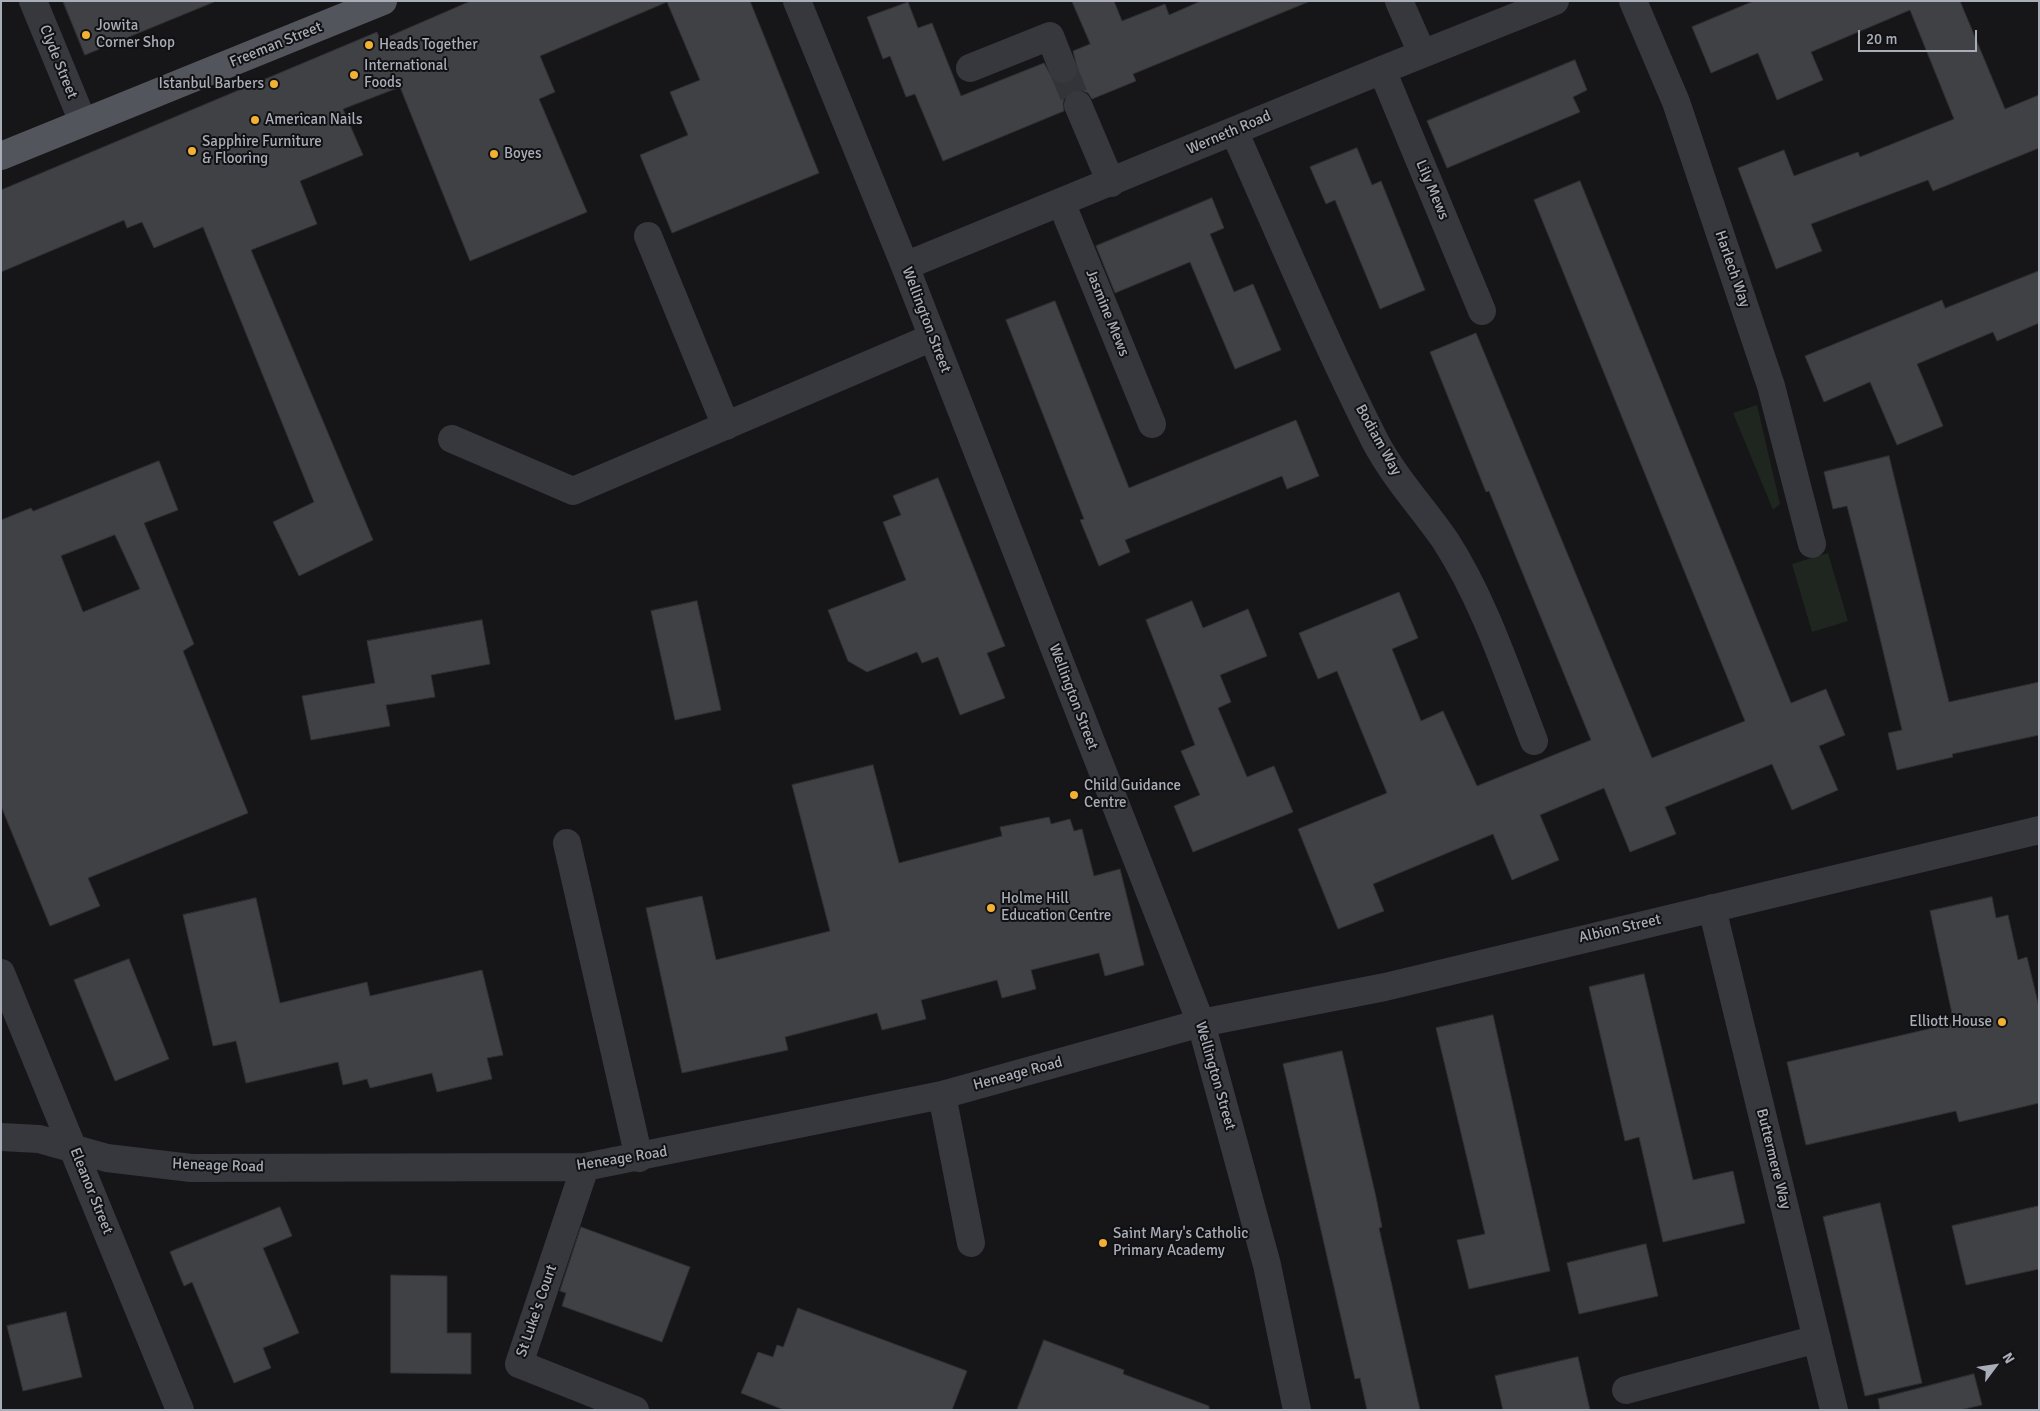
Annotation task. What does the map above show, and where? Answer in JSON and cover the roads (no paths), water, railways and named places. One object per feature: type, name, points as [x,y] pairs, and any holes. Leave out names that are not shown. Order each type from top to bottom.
[{"type":"main road","name":"Freeman Street","points":[[1,156],[383,1]]},
{"type":"street","name":"Clyde Street","points":[[34,1],[83,122]]},
{"type":"street","name":"Wellington Street","points":[[797,1],[905,266],[1201,1023],[1267,1265],[1297,1410]]},
{"type":"street","points":[[1399,1],[1422,53]]},
{"type":"street","name":"Werneth Road","points":[[905,266],[1111,183],[1422,53],[1555,1]]},
{"type":"street","name":"Harlech Way","points":[[1632,1],[1676,102],[1771,386],[1812,544]]},
{"type":"street","points":[[970,68],[1057,33],[1063,69]]},
{"type":"street","name":"Lily Mews","points":[[1382,70],[1482,311]]},
{"type":"street","points":[[1078,105],[1111,183]]},
{"type":"street","name":"Bodiam Way","points":[[1234,131],[1313,309],[1376,443],[1405,488],[1445,541],[1487,620],[1534,741]]},
{"type":"street","name":"Jasmine Mews","points":[[1061,202],[1152,424]]},
{"type":"street","points":[[648,236],[726,426]]},
{"type":"street","points":[[452,439],[573,491],[933,337]]},
{"type":"street","name":"Albion Street","points":[[1201,1023],[1386,987],[2039,830]]},
{"type":"street","points":[[567,843],[639,1158]]},
{"type":"street","name":"Buttermere Way","points":[[1712,908],[1834,1410]]},
{"type":"street","name":"Eleanor Street","points":[[1,973],[180,1410]]},
{"type":"street","name":"Heneage Road","points":[[1,1137],[40,1139],[107,1158],[191,1168],[585,1167],[639,1158],[942,1095],[1201,1023]]},
{"type":"street","points":[[942,1095],[971,1243]]},
{"type":"street","name":"St Luke's Court","points":[[585,1167],[519,1364],[635,1410]]},
{"type":"street","points":[[1626,1390],[1817,1339]]},
{"type":"tunnel","points":[[1063,69],[1078,105]]},
{"type":"place","name":"Jowita Corner Shop","points":[[86,35]]},
{"type":"place","name":"Heads Together","points":[[369,45]]},
{"type":"place","name":"International Foods","points":[[354,75]]},
{"type":"place","name":"Istanbul Barbers","points":[[274,84]]},
{"type":"place","name":"American Nails","points":[[255,120]]},
{"type":"place","name":"Sapphire Furniture & Flooring","points":[[192,151]]},
{"type":"place","name":"Boyes","points":[[494,154]]},
{"type":"place","name":"Child Guidance Centre","points":[[1074,795]]},
{"type":"place","name":"Holme Hill Education Centre","points":[[991,908]]},
{"type":"place","name":"Elliott House","points":[[2002,1022]]},
{"type":"place","name":"Saint Mary's Catholic Primary Academy","points":[[1103,1243]]}]
